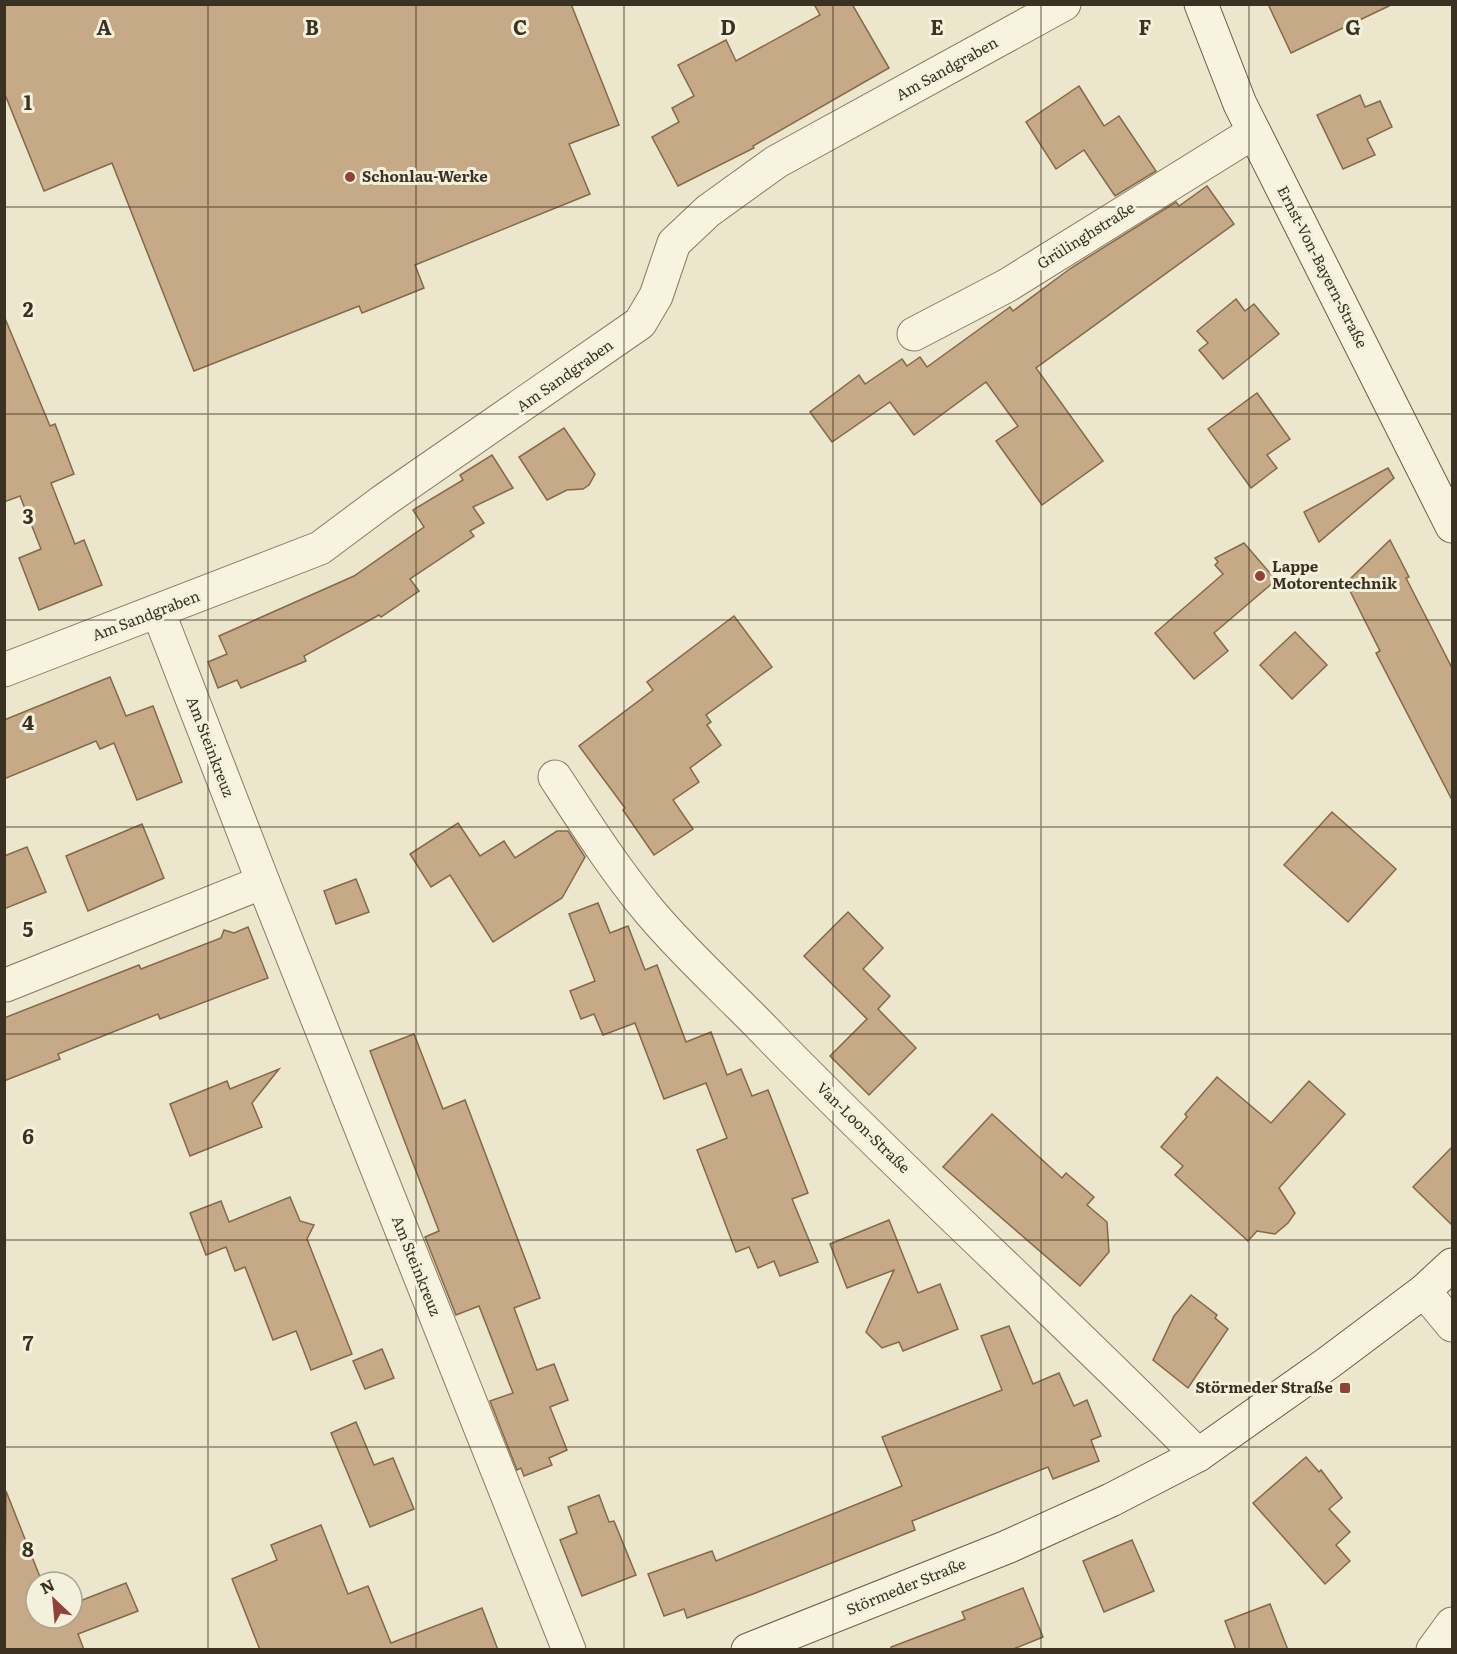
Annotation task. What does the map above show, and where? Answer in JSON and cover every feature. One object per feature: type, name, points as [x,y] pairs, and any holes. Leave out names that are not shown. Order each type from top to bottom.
[{"type":"street","name":"Am Sandgraben","points":[[4,670],[320,548],[383,501],[640,323],[656,297],[674,243],[708,211],[776,162],[1064,4]]},
{"type":"street","name":"Ernst-Von-Bayern-Straße","points":[[1201,4],[1240,104],[1452,526]]},
{"type":"street","name":"Grülinghstraße","points":[[914,334],[1006,286],[1254,132]]},
{"type":"street","name":"Am Steinkreuz","points":[[158,611],[263,882],[568,1650]]},
{"type":"street","name":"Van-Loon-Straße","points":[[555,777],[597,841],[650,912],[804,1071],[992,1255],[1095,1351],[1198,1455]]},
{"type":"street","points":[[6,985],[263,882]]},
{"type":"street","name":"Störmeder Straße","points":[[748,1650],[1007,1547],[1111,1500],[1198,1455],[1258,1414],[1424,1291],[1452,1265]]},
{"type":"street","points":[[1424,1291],[1452,1325]]},
{"type":"street","points":[[1433,1650],[1452,1624]]},
{"type":"building","name":"Schonlau-Werke","points":[[4,4],[571,4],[619,125],[569,144],[590,194],[415,265],[424,288],[362,313],[359,306],[194,371],[112,163],[44,191],[4,92]]},
{"type":"building","points":[[814,4],[852,4],[889,68],[753,146],[754,148],[678,186],[652,137],[679,122],[672,108],[694,96],[678,65],[726,40],[736,61],[820,15]]},
{"type":"building","points":[[1268,4],[1393,4],[1291,53]]},
{"type":"building","points":[[1079,86],[1104,126],[1119,116],[1156,171],[1115,196],[1084,150],[1056,169],[1026,122]]},
{"type":"building","points":[[1360,95],[1365,107],[1380,101],[1392,127],[1367,139],[1375,155],[1343,169],[1317,115]]},
{"type":"building","points":[[1207,186],[1234,224],[1036,368],[1103,461],[1042,505],[996,441],[1018,426],[986,382],[914,435],[890,402],[832,442],[810,412],[859,375],[865,384],[902,359],[907,366],[920,357],[927,367],[1010,307],[1013,311],[1071,268],[1176,202],[1179,206]]},
{"type":"building","points":[[1236,299],[1245,311],[1254,304],[1279,334],[1223,379],[1199,350],[1208,343],[1197,331]]},
{"type":"building","points":[[4,316],[50,426],[55,424],[74,474],[51,483],[75,544],[84,540],[102,585],[39,610],[19,558],[41,549],[20,496],[4,502]]},
{"type":"building","points":[[1257,393],[1290,439],[1267,455],[1277,468],[1251,488],[1208,429]]},
{"type":"building","points":[[564,428],[595,474],[589,485],[583,489],[567,490],[547,500],[519,457]]},
{"type":"building","points":[[492,455],[513,488],[473,507],[484,523],[470,531],[474,536],[410,579],[419,591],[381,617],[379,615],[304,656],[306,661],[241,688],[237,680],[218,688],[208,662],[227,654],[219,636],[354,576],[424,527],[413,510],[463,480],[460,475]]},
{"type":"building","points":[[1388,468],[1394,478],[1319,542],[1304,512]]},
{"type":"building","points":[[1390,540],[1409,577],[1406,578],[1452,668],[1452,800],[1376,653],[1380,651],[1346,583]]},
{"type":"building","points":[[1244,543],[1276,580],[1214,633],[1228,651],[1194,679],[1155,633],[1223,574],[1215,565],[1218,562],[1215,558]]},
{"type":"building","points":[[734,616],[772,667],[706,715],[711,722],[707,725],[721,745],[690,768],[699,782],[673,800],[693,829],[654,855],[623,810],[625,808],[579,746],[653,690],[647,682]]},
{"type":"building","points":[[1295,632],[1327,665],[1292,699],[1260,665]]},
{"type":"building","points":[[110,677],[126,716],[153,706],[182,782],[137,800],[114,743],[100,749],[96,741],[4,779],[4,720]]},
{"type":"building","points":[[1332,812],[1396,869],[1348,922],[1284,865]]},
{"type":"building","points":[[458,823],[480,856],[504,841],[515,858],[557,831],[568,831],[585,857],[562,898],[493,942],[450,875],[431,887],[410,854]]},
{"type":"building","points":[[142,824],[164,878],[88,911],[66,856]]},
{"type":"building","points":[[27,847],[46,892],[4,909],[4,856]]},
{"type":"building","points":[[356,879],[369,912],[336,924],[324,891]]},
{"type":"building","points":[[598,903],[610,933],[628,926],[645,970],[657,965],[686,1042],[711,1032],[727,1075],[741,1069],[752,1096],[768,1090],[808,1193],[792,1199],[818,1262],[780,1276],[774,1261],[758,1268],[749,1247],[736,1252],[697,1150],[727,1138],[706,1083],[664,1099],[635,1023],[603,1035],[594,1014],[581,1019],[570,991],[595,981],[569,914]]},
{"type":"building","points":[[848,912],[883,948],[863,969],[890,996],[878,1009],[916,1048],[869,1095],[830,1056],[867,1019],[804,956]]},
{"type":"building","points":[[248,927],[268,978],[160,1019],[158,1014],[58,1054],[60,1059],[4,1081],[4,1018],[139,965],[141,969],[221,938],[224,930],[234,933]]},
{"type":"building","points":[[414,1034],[443,1109],[465,1100],[540,1298],[514,1308],[537,1370],[554,1364],[568,1400],[550,1407],[567,1450],[549,1458],[552,1465],[524,1476],[521,1468],[517,1470],[490,1401],[513,1393],[479,1306],[456,1315],[425,1237],[439,1231],[370,1051]]},
{"type":"building","points":[[279,1069],[252,1103],[262,1127],[190,1156],[170,1104],[227,1081],[230,1089]]},
{"type":"building","points":[[1217,1077],[1271,1123],[1309,1081],[1345,1114],[1279,1188],[1295,1213],[1288,1223],[1275,1234],[1257,1231],[1248,1241],[1175,1175],[1183,1166],[1161,1147],[1187,1117],[1185,1114]]},
{"type":"building","points":[[992,1114],[1062,1178],[1066,1173],[1094,1197],[1087,1205],[1107,1222],[1109,1252],[1080,1286],[943,1167]]},
{"type":"building","points":[[1452,1147],[1452,1225],[1413,1187]]},
{"type":"building","points":[[290,1197],[300,1221],[314,1225],[307,1239],[352,1354],[311,1370],[296,1331],[273,1340],[245,1267],[235,1271],[226,1247],[206,1255],[190,1213],[221,1201],[229,1222]]},
{"type":"building","points":[[889,1220],[918,1293],[940,1284],[958,1329],[903,1351],[899,1342],[882,1348],[866,1332],[894,1270],[847,1288],[830,1244]]},
{"type":"building","points":[[1191,1295],[1217,1315],[1215,1318],[1228,1329],[1188,1388],[1153,1360],[1174,1316]]},
{"type":"building","points":[[1009,1326],[1033,1384],[1059,1373],[1074,1406],[1087,1400],[1101,1436],[1091,1440],[1099,1461],[1053,1479],[1048,1467],[912,1521],[915,1530],[753,1594],[687,1618],[684,1609],[664,1616],[648,1574],[712,1551],[716,1561],[902,1486],[882,1437],[1002,1390],[981,1336]]},
{"type":"building","points":[[382,1349],[394,1378],[365,1389],[353,1361]]},
{"type":"building","points":[[356,1422],[374,1465],[393,1458],[414,1509],[370,1527],[331,1433]]},
{"type":"building","points":[[1306,1457],[1319,1472],[1321,1470],[1342,1498],[1329,1509],[1350,1532],[1336,1545],[1350,1561],[1325,1584],[1253,1503]]},
{"type":"building","points":[[6,1491],[37,1570],[24,1570],[24,1630],[84,1630],[84,1599],[126,1583],[138,1611],[78,1634],[84,1650],[4,1650]]},
{"type":"building","points":[[599,1495],[609,1522],[614,1521],[636,1575],[582,1596],[560,1540],[577,1533],[568,1507]]},
{"type":"building","points":[[321,1525],[348,1594],[368,1586],[391,1643],[482,1608],[498,1650],[260,1650],[232,1579],[277,1560],[271,1545]]},
{"type":"building","points":[[1132,1540],[1154,1591],[1104,1612],[1083,1561]]},
{"type":"building","points":[[1023,1588],[1043,1637],[1011,1650],[891,1650],[891,1647],[965,1619],[962,1612]]},
{"type":"building","points":[[1270,1604],[1288,1650],[1236,1650],[1225,1621]]},
{"type":"place","name":"Schonlau-Werke","points":[[350,177]]},
{"type":"place","name":"Lappe Motorentechnik","points":[[1260,576]]},
{"type":"place","name":"Störmeder Straße","points":[[1345,1388]]}]
